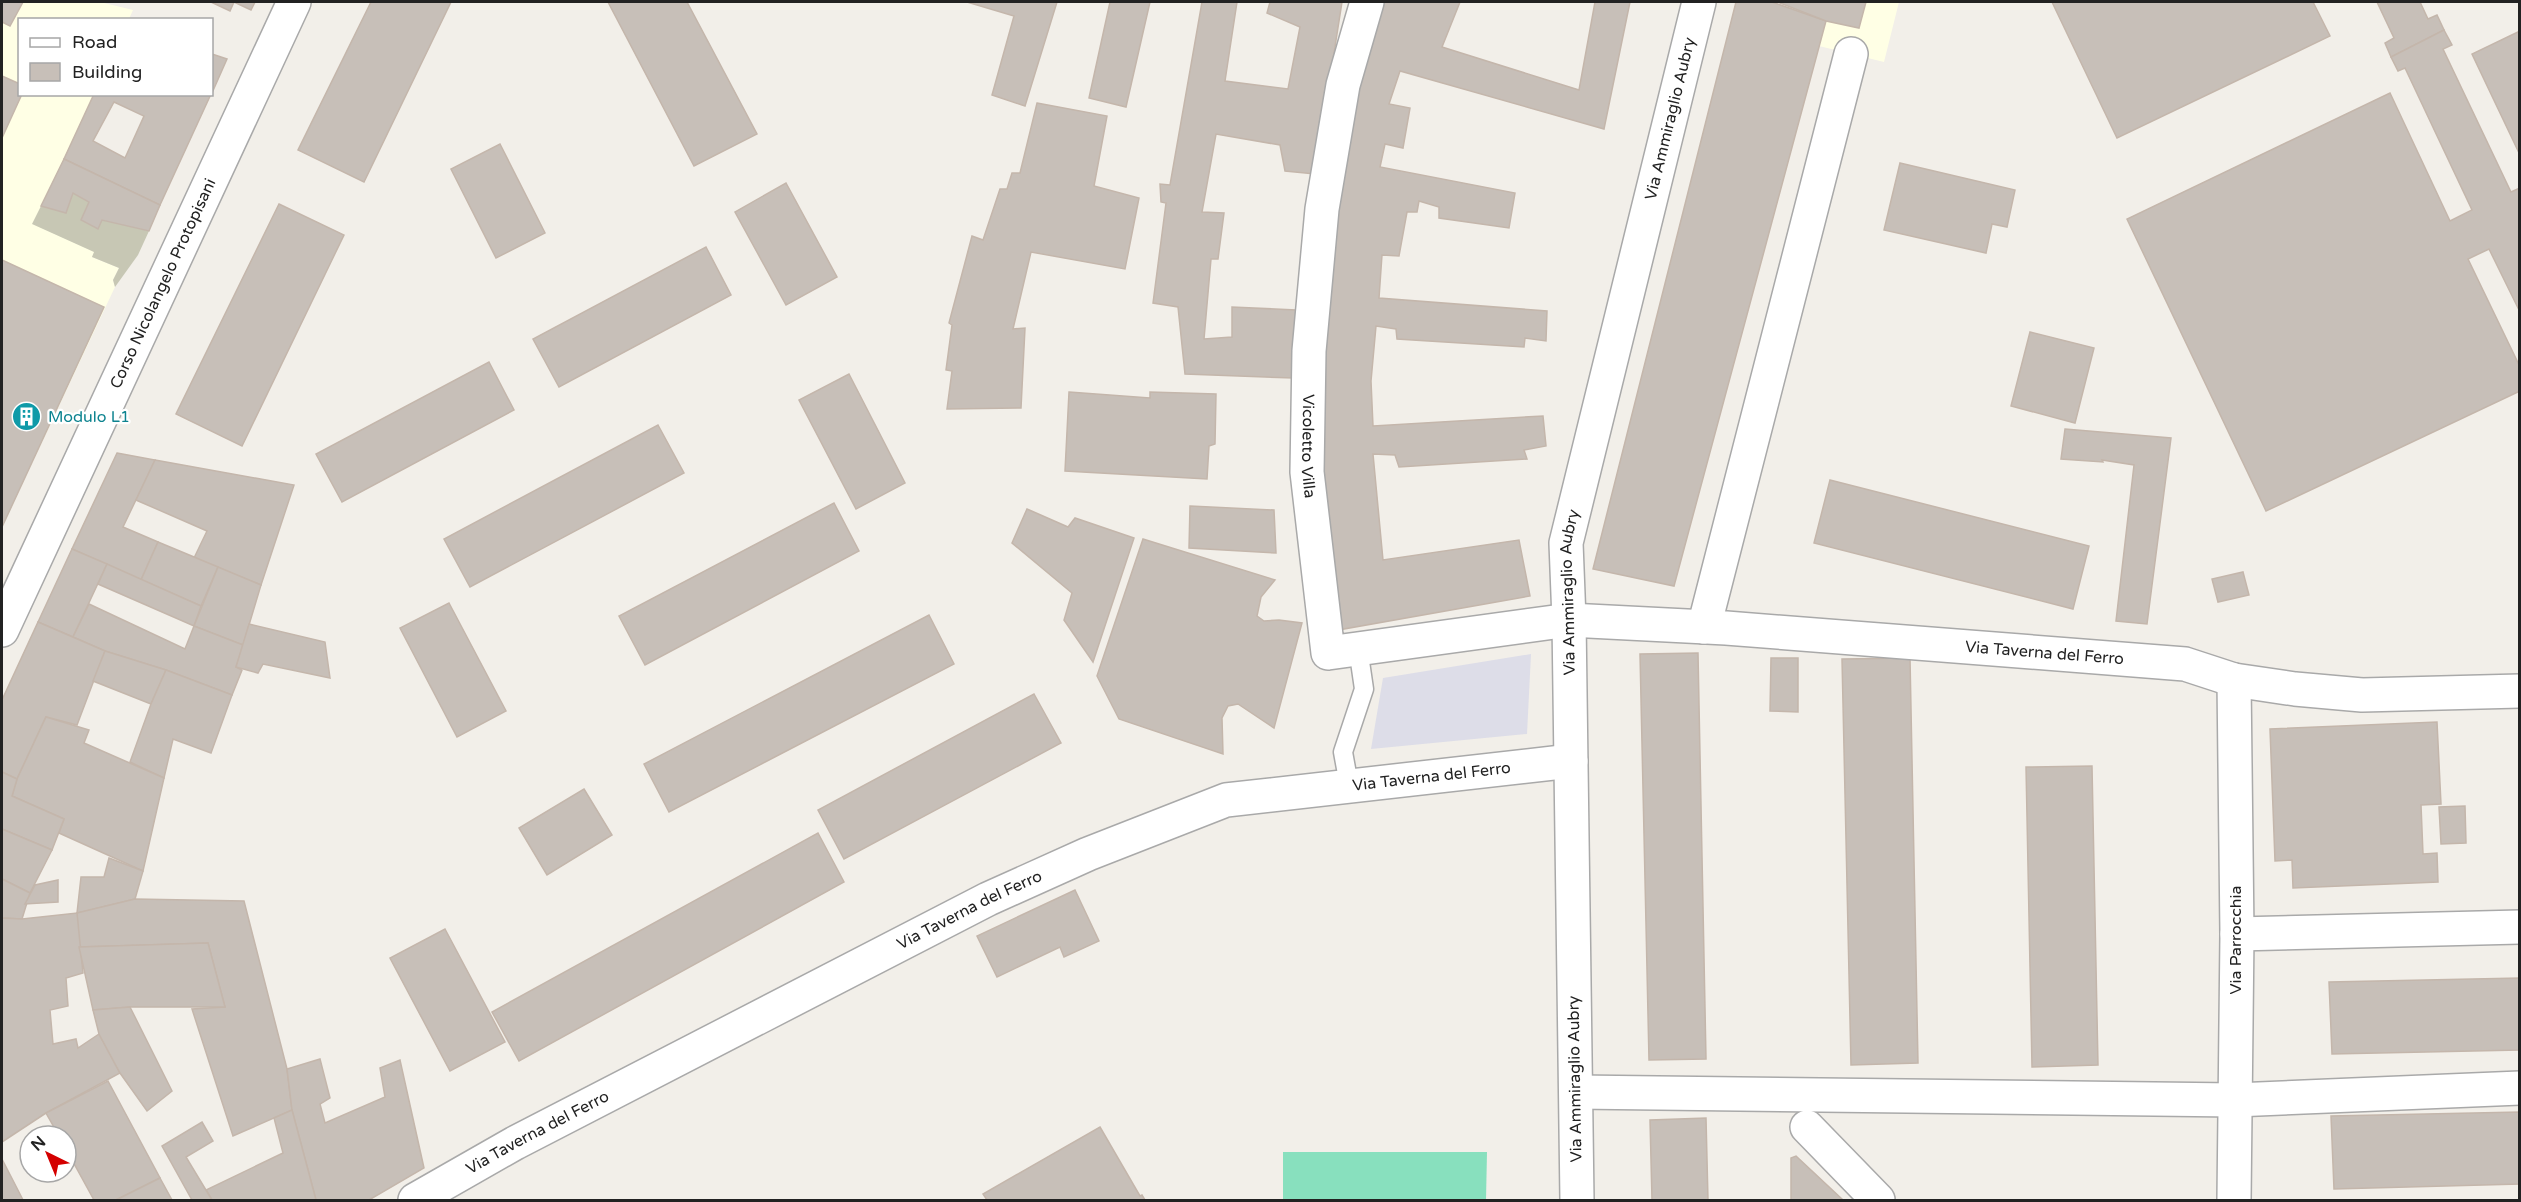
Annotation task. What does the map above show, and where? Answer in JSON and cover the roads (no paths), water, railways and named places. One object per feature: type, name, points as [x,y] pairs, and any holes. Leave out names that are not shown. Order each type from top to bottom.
[{"type":"street","name":"Corso Nicolangelo Protopisani","points":[[2,630],[294,2]]},
{"type":"street","name":"Vicoletto Villa","points":[[1367,2],[1343,85],[1322,209],[1309,351],[1307,472],[1328,653],[1569,620]]},
{"type":"street","name":"Via Ammiraglio Aubry","points":[[1577,1200],[1566,543],[1699,2]]},
{"type":"street","points":[[1704,627],[1851,54]]},
{"type":"street","name":"Via Taverna del Ferro","points":[[1569,620],[1704,627],[2185,664],[2234,680],[2295,689],[2362,695],[2520,691]]},
{"type":"street","name":"Via Parrocchia","points":[[2234,680],[2237,934],[2234,1200]]},
{"type":"street","name":"Via Taverna del Ferro","points":[[415,1200],[515,1143],[765,1012],[988,899],[1088,854],[1226,800],[1571,761]]},
{"type":"street","points":[[2237,934],[2520,927]]},
{"type":"street","points":[[1576,1092],[2235,1100],[2520,1088]]},
{"type":"street","points":[[1807,1127],[1878,1200]]},
{"type":"lane","points":[[1349,785],[1343,752],[1364,689],[1358,648]]},
{"type":"place","name":"Modulo L1","points":[[27,417]]}]
